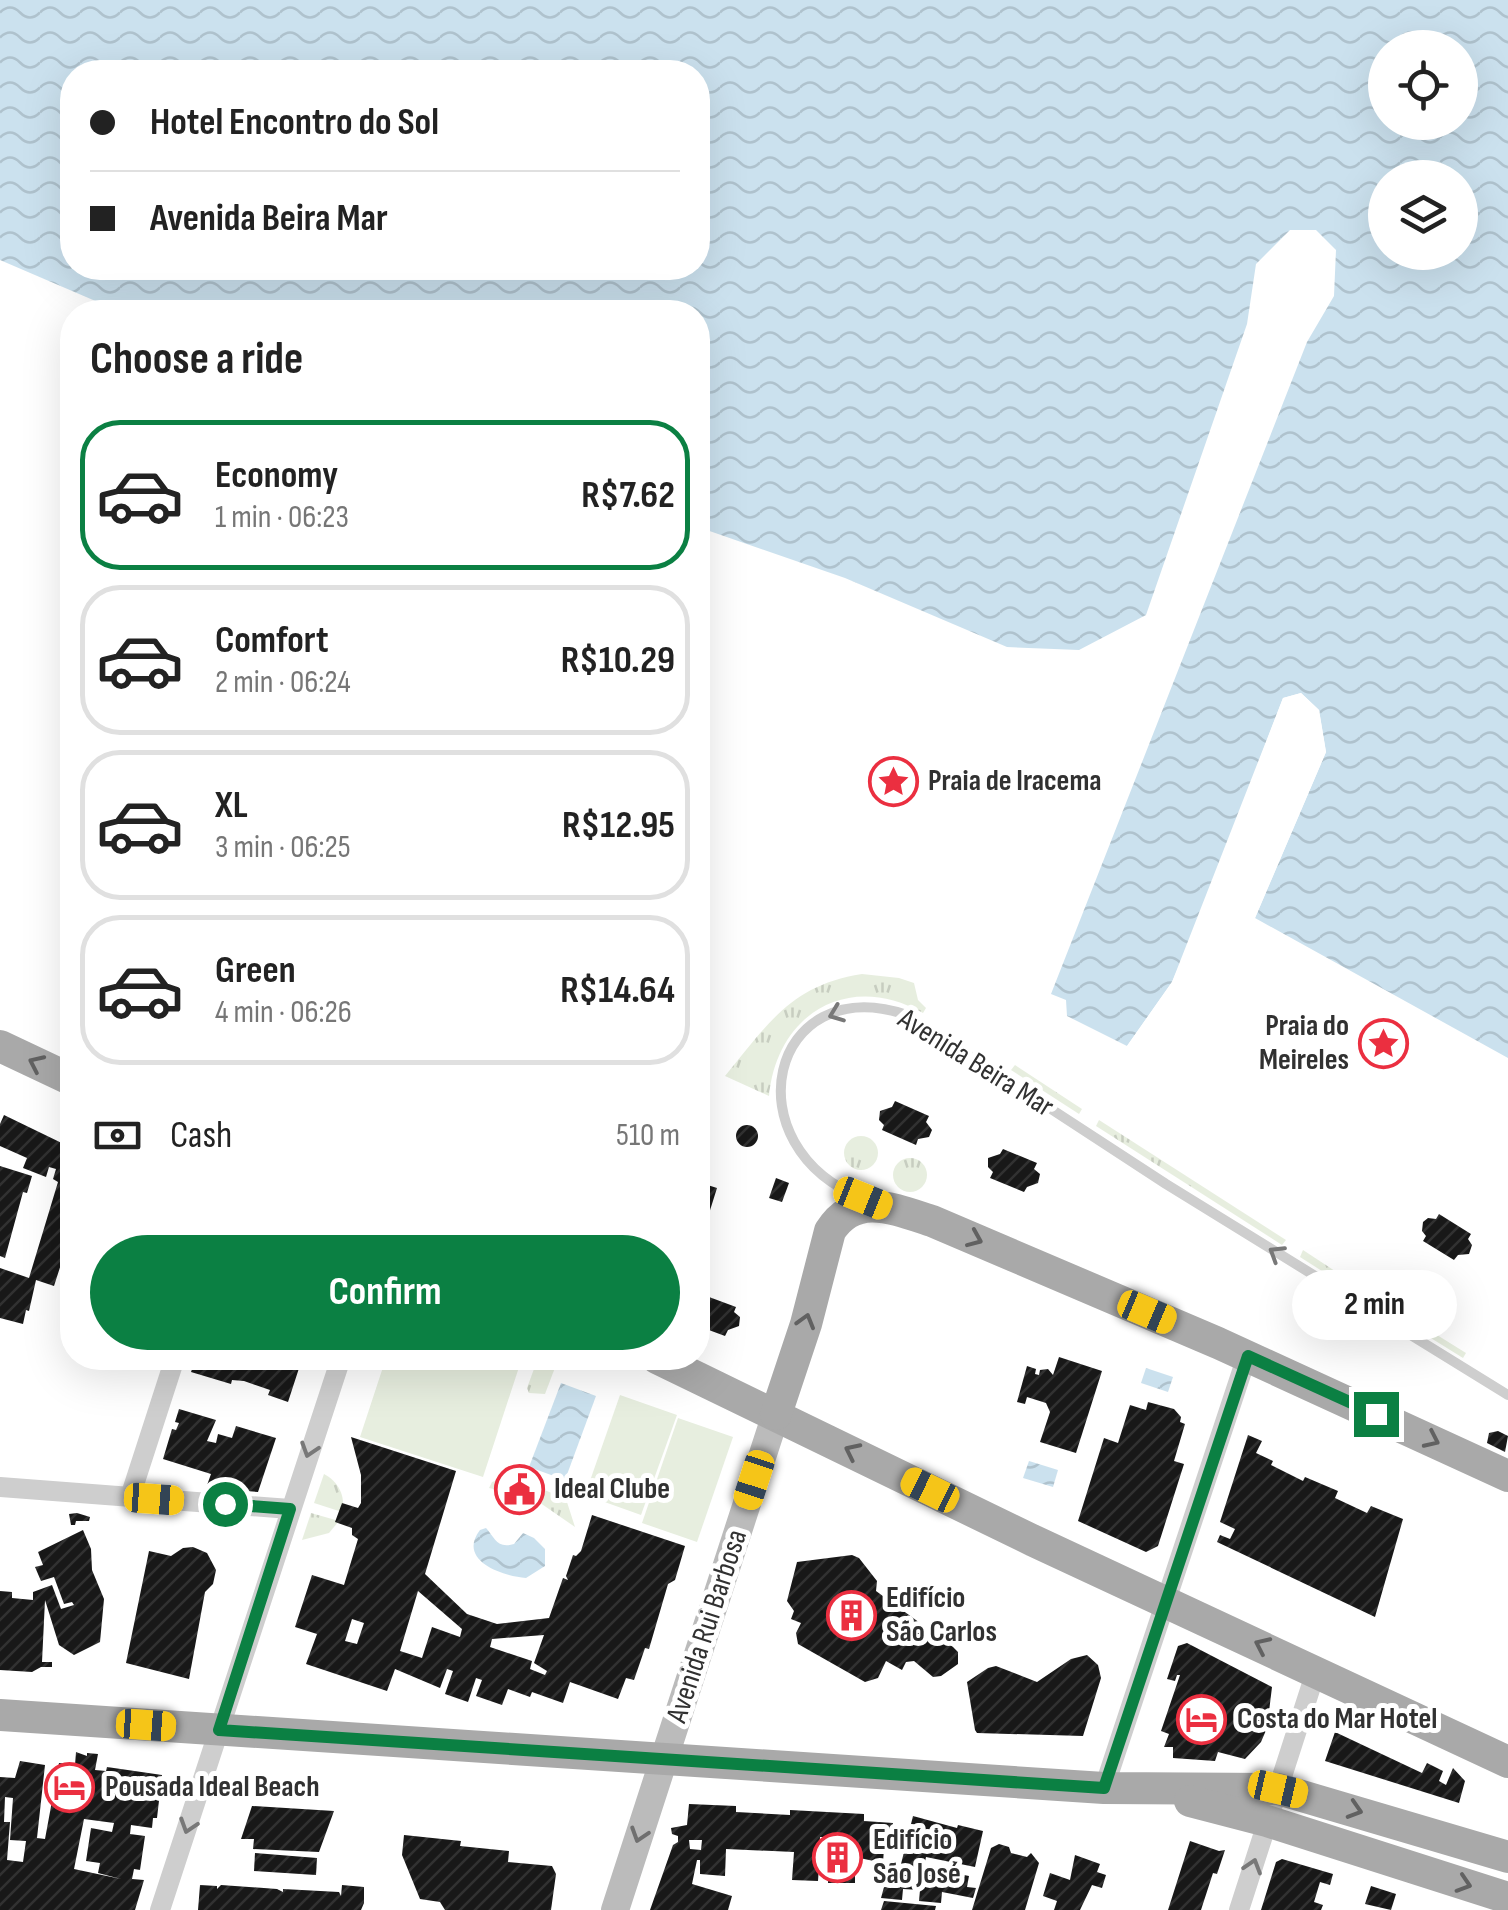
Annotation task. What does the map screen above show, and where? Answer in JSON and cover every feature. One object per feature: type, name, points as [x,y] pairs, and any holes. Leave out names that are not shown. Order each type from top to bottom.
[{"type":"main road","points":[[0,1046],[60,1074]]},
{"type":"main road","name":"Avenida Beira Mar","points":[[883,1206],[932,1221],[1248,1356],[1508,1476]]},
{"type":"main road","name":"Avenida Rui Barbosa","points":[[615,1910],[806,1324],[830,1231],[851,1210],[883,1206]]},
{"type":"main road","points":[[682,1370],[1034,1541],[1508,1762]]},
{"type":"main road","points":[[0,1715],[1118,1789],[1278,1789],[1508,1857]]},
{"type":"main road","points":[[1118,1789],[1203,1804],[1508,1898]]},
{"type":"street","points":[[1118,1789],[1168,1601],[1248,1356]]},
{"type":"street","points":[[130,1497],[171,1370]]},
{"type":"street","points":[[160,1910],[337,1370]]},
{"type":"street","points":[[0,1487],[290,1509]]},
{"type":"street","points":[[1239,1910],[1316,1671]]},
{"type":"lane","name":"Avenida Beira Mar","points":[[883,1206],[842,1191],[819,1172],[798,1150],[783,1122],[780,1077],[790,1051],[804,1032],[844,1008],[884,1008],[907,1015],[1166,1184],[1508,1395]]},
{"type":"green space","points":[[862,974],[914,983],[918,1000],[926,1008],[923,1013],[895,1001],[844,999],[821,1008],[802,1022],[786,1042],[769,1096],[725,1076],[769,1024],[799,997],[837,979]]},
{"type":"green space","points":[[1015,1065],[1082,1109],[1079,1114],[1011,1070]]},
{"type":"green space","points":[[1099,1120],[1286,1240],[1282,1245],[1096,1126]]},
{"type":"green space","points":[[861,1136],[873,1141],[878,1153],[873,1165],[861,1170],[849,1165],[844,1153],[849,1141]]},
{"type":"green space","points":[[910,1158],[922,1163],[927,1175],[922,1187],[910,1192],[898,1187],[893,1175],[898,1163]]},
{"type":"green space","points":[[1303,1250],[1379,1300],[1375,1305],[1300,1257]]},
{"type":"green space","points":[[1400,1312],[1466,1353],[1463,1358],[1397,1317]]},
{"type":"green space","points":[[382,1370],[518,1370],[483,1477],[360,1437]]},
{"type":"green space","points":[[534,1370],[554,1370],[545,1394],[529,1393]]},
{"type":"green space","points":[[620,1395],[677,1415],[641,1515],[585,1495]]},
{"type":"green space","points":[[678,1418],[733,1437],[697,1542],[642,1523]]},
{"type":"green space","points":[[324,1474],[340,1490],[342,1512],[314,1503]]},
{"type":"green space","points":[[511,1476],[566,1499],[575,1527],[533,1498],[489,1488],[492,1482]]},
{"type":"green space","points":[[311,1513],[339,1521],[329,1533],[302,1540]]},
{"type":"water","points":[[0,0],[1508,0],[1508,1058],[1255,918],[1326,752],[1319,710],[1301,693],[1283,698],[1172,982],[1127,1046],[1067,1016],[1066,1000],[1051,994],[1307,342],[1334,296],[1336,250],[1316,230],[1290,230],[1256,264],[1247,324],[1146,615],[1079,650],[1007,647],[845,578],[710,531],[710,300],[93,300],[0,260]]},
{"type":"water","points":[[1146,1368],[1173,1377],[1168,1392],[1141,1383]]},
{"type":"water","points":[[561,1383],[596,1396],[565,1480],[529,1467]]},
{"type":"water","points":[[1029,1461],[1058,1470],[1053,1487],[1023,1478]]},
{"type":"water","points":[[486,1528],[504,1545],[514,1544],[523,1533],[534,1538],[545,1549],[545,1566],[526,1578],[494,1570],[474,1550],[480,1530]]},
{"type":"pier","points":[[1301,693],[1319,710],[1326,752],[1255,918],[1251,920],[1321,752],[1314,712],[1300,699],[1286,702],[1176,984],[1132,1048],[1127,1046],[1172,982],[1283,698]]},
{"type":"building","points":[[895,1101],[929,1116],[929,1137],[918,1139],[916,1145],[882,1130],[880,1111],[892,1107]]},
{"type":"building","points":[[4,1115],[60,1142],[60,1267],[54,1286],[36,1280],[23,1324],[0,1318],[0,1268],[29,1278],[58,1182],[53,1179],[56,1169],[49,1167],[46,1177],[23,1168],[27,1158],[0,1146]]},
{"type":"building","points":[[747,1125],[755,1128],[755,1144],[747,1147],[739,1144],[736,1136],[739,1128]]},
{"type":"building","points":[[1003,1149],[1037,1163],[1034,1169],[1040,1174],[1038,1183],[1024,1192],[990,1178],[993,1172],[988,1167],[988,1158]]},
{"type":"building","points":[[0,1166],[32,1176],[27,1193],[23,1192],[5,1258],[0,1256]]},
{"type":"building","points":[[776,1178],[789,1183],[782,1202],[769,1198]]},
{"type":"building","points":[[710,1186],[717,1188],[710,1210]]},
{"type":"building","points":[[1439,1214],[1471,1234],[1469,1254],[1458,1255],[1454,1260],[1423,1241],[1423,1222],[1436,1219]]},
{"type":"building","points":[[710,1297],[736,1307],[734,1312],[740,1317],[739,1326],[728,1330],[725,1336],[710,1330]]},
{"type":"building","points":[[1059,1357],[1102,1371],[1076,1453],[1040,1442],[1050,1412],[1046,1403],[1027,1397],[1025,1404],[1017,1402],[1027,1366],[1036,1369],[1035,1374],[1048,1369],[1053,1375]]},
{"type":"building","points":[[298,1370],[288,1402],[268,1395],[270,1390],[244,1381],[232,1380],[231,1384],[191,1372]]},
{"type":"building","points":[[1148,1402],[1174,1409],[1185,1424],[1174,1461],[1184,1464],[1158,1546],[1146,1552],[1078,1521],[1104,1438],[1118,1443],[1130,1405],[1146,1410]]},
{"type":"building","points":[[179,1409],[216,1420],[207,1441],[216,1443],[218,1434],[232,1438],[236,1426],[276,1438],[258,1492],[206,1488],[211,1474],[163,1459],[172,1429],[176,1430],[179,1423],[175,1422]]},
{"type":"building","points":[[1498,1431],[1508,1436],[1505,1452],[1487,1443],[1489,1433]]},
{"type":"building","points":[[1248,1435],[1262,1441],[1256,1453],[1273,1461],[1271,1465],[1303,1481],[1305,1477],[1338,1491],[1335,1498],[1367,1513],[1371,1506],[1403,1519],[1375,1617],[1217,1542],[1220,1535],[1230,1539],[1235,1529],[1220,1522]]},
{"type":"building","points":[[351,1437],[456,1471],[425,1574],[467,1614],[497,1624],[549,1618],[563,1578],[568,1580],[573,1555],[581,1551],[592,1515],[685,1546],[634,1680],[626,1678],[618,1699],[570,1682],[563,1703],[532,1692],[530,1697],[508,1689],[502,1705],[476,1696],[482,1680],[476,1678],[468,1702],[445,1694],[453,1671],[447,1669],[440,1688],[395,1669],[387,1691],[306,1664],[317,1634],[295,1627],[312,1575],[344,1585],[358,1539],[352,1535],[352,1528],[335,1522],[342,1503],[358,1508],[361,1503],[361,1475]],"holes":[[[418,1591],[462,1629],[460,1637],[432,1627],[422,1658],[400,1651]],[[352,1619],[364,1623],[357,1644],[345,1641]],[[544,1635],[534,1663],[547,1671],[545,1675],[530,1669],[532,1661],[490,1647],[492,1639]]]},
{"type":"building","points":[[69,1514],[90,1517],[89,1521],[71,1525]]},
{"type":"building","points":[[83,1530],[91,1549],[92,1570],[104,1599],[100,1642],[74,1655],[59,1645],[45,1600],[42,1662],[52,1662],[52,1667],[32,1672],[0,1670],[0,1591],[12,1592],[12,1598],[33,1600],[33,1592],[52,1585],[61,1609],[74,1605],[64,1604],[54,1577],[41,1581],[35,1567],[43,1565],[38,1552]]},
{"type":"building","points":[[193,1547],[207,1553],[216,1570],[213,1584],[205,1592],[189,1679],[126,1663],[149,1551],[171,1556]]},
{"type":"building","name":"Edifício São Carlos","points":[[852,1555],[877,1581],[876,1591],[958,1652],[958,1664],[933,1677],[914,1661],[906,1662],[902,1670],[886,1661],[878,1678],[865,1682],[798,1644],[796,1633],[801,1623],[791,1619],[794,1611],[787,1601],[797,1562]]},
{"type":"building","points":[[1187,1643],[1272,1687],[1267,1728],[1261,1742],[1245,1759],[1218,1752],[1215,1761],[1173,1758],[1173,1747],[1164,1747],[1169,1734],[1161,1731],[1180,1675],[1175,1681],[1167,1679],[1178,1646]]},
{"type":"building","points":[[1087,1655],[1098,1665],[1101,1678],[1083,1736],[977,1733],[967,1682],[996,1666],[1037,1682],[1071,1659]]},
{"type":"building","points":[[1335,1732],[1422,1773],[1427,1763],[1443,1771],[1439,1781],[1446,1785],[1453,1768],[1465,1781],[1459,1803],[1325,1761]]},
{"type":"building","points":[[76,1752],[98,1754],[95,1770],[106,1771],[107,1767],[162,1775],[157,1818],[153,1818],[152,1828],[131,1825],[130,1834],[145,1836],[140,1870],[134,1869],[132,1879],[144,1880],[135,1910],[0,1910],[0,1777],[15,1778],[20,1761],[45,1765],[37,1838],[45,1839],[59,1763],[75,1765]],"holes":[[[5,1797],[13,1798],[10,1840],[26,1841],[23,1862],[7,1860],[10,1822],[4,1822]],[[84,1819],[114,1823],[112,1832],[91,1828],[86,1861],[100,1863],[98,1873],[121,1879],[74,1869]]]},
{"type":"building","name":"Edifício São José","points":[[689,1804],[736,1806],[736,1812],[864,1814],[864,1821],[893,1823],[892,1848],[884,1848],[883,1863],[855,1857],[855,1883],[828,1883],[829,1867],[819,1866],[818,1881],[792,1880],[794,1852],[726,1849],[725,1876],[700,1874],[697,1860],[692,1884],[732,1896],[728,1910],[650,1910],[673,1845],[678,1842],[671,1828],[687,1825]],"holes":[[[820,1837],[830,1837],[830,1857],[819,1856]],[[689,1840],[702,1840],[701,1850],[690,1849]]]},
{"type":"building","points":[[252,1806],[334,1811],[319,1852],[253,1849],[254,1839],[241,1839]]},
{"type":"building","points":[[913,1816],[983,1831],[975,1867],[926,1857],[924,1867],[969,1876],[967,1887],[976,1888],[973,1898],[942,1892],[941,1903],[919,1901],[920,1890],[903,1889],[902,1900],[881,1898],[884,1887],[895,1888]]},
{"type":"building","points":[[404,1835],[509,1851],[508,1862],[552,1866],[556,1874],[551,1910],[445,1910],[440,1902],[420,1899],[402,1855]]},
{"type":"building","points":[[1190,1841],[1225,1850],[1201,1910],[1168,1910]]},
{"type":"building","points":[[999,1844],[1009,1847],[1011,1853],[1027,1857],[1031,1853],[1039,1863],[1025,1910],[972,1910],[991,1848]]},
{"type":"building","points":[[255,1853],[317,1858],[316,1875],[254,1871]]},
{"type":"building","points":[[1075,1855],[1100,1864],[1097,1872],[1106,1875],[1102,1888],[1092,1885],[1080,1910],[1054,1910],[1057,1901],[1043,1896],[1050,1873],[1070,1880]]},
{"type":"building","points":[[1282,1859],[1333,1874],[1330,1885],[1320,1882],[1314,1902],[1323,1905],[1321,1910],[1261,1910],[1276,1862]]},
{"type":"building","points":[[200,1885],[217,1889],[221,1885],[283,1892],[339,1892],[341,1896],[342,1885],[364,1887],[364,1903],[361,1910],[198,1910]]},
{"type":"building","points":[[1371,1886],[1396,1894],[1391,1910],[1365,1904]]},
{"type":"building","points":[[884,1901],[936,1906],[935,1910],[881,1910]]},
{"type":"place","name":"Praia de Iracema","points":[[893,781]]},
{"type":"place","name":"Praia do Meireles","points":[[1384,1043]]},
{"type":"place","name":"Ideal Clube","points":[[519,1489]]},
{"type":"place","name":"Edifício São Carlos","points":[[851,1615]]},
{"type":"place","name":"Costa do Mar Hotel","points":[[1202,1719]]},
{"type":"place","name":"Pousada Ideal Beach","points":[[70,1787]]},
{"type":"place","name":"Edifício São José","points":[[838,1857]]},
{"type":"route","points":[[225,1504],[290,1509],[219,1730],[1104,1788],[1248,1356],[1376,1414]]}]
